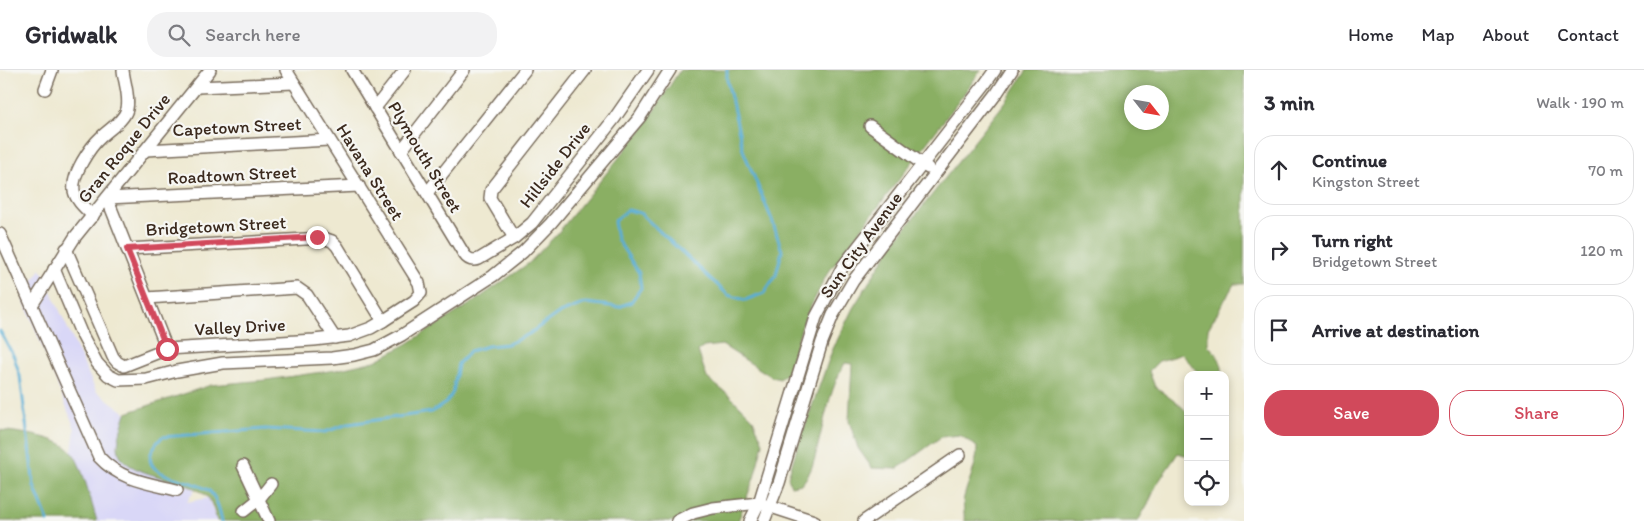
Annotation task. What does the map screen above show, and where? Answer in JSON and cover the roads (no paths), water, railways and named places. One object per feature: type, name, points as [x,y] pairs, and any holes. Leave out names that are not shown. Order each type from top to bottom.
[{"type":"street","points":[[45,89],[52,70]]},
{"type":"street","points":[[93,216],[81,205],[74,191],[75,180],[89,150],[123,118],[127,108],[127,91],[123,70]]},
{"type":"street","name":"Gran Roque Drive","points":[[32,305],[66,249],[210,70]]},
{"type":"street","name":"Havana Street","points":[[286,70],[419,283],[421,293]]},
{"type":"street","name":"Plymouth Street","points":[[352,70],[466,257],[470,260]]},
{"type":"street","points":[[375,108],[405,70]]},
{"type":"street","points":[[401,151],[464,70]]},
{"type":"street","points":[[427,193],[525,70]]},
{"type":"street","points":[[514,238],[490,198],[491,190],[585,70]]},
{"type":"street","name":"Hillside Drive","points":[[470,260],[479,259],[514,238],[532,223],[614,119],[648,70]]},
{"type":"street","points":[[54,269],[97,363],[108,375],[118,380],[146,379],[177,371],[223,363],[339,357],[374,350],[402,335],[493,276],[523,252],[640,118],[670,70]]},
{"type":"street","name":"Sun City Avenue","points":[[764,521],[765,505],[816,317],[843,266],[995,70]]},
{"type":"street","name":"Sun City Avenue","points":[[750,521],[765,505],[822,342],[833,316],[853,281],[997,93],[1012,70]]},
{"type":"street","points":[[196,87],[294,83]]},
{"type":"street","points":[[870,126],[936,173]]},
{"type":"street","name":"Capetown Street","points":[[146,150],[329,140]]},
{"type":"street","name":"Roadtown Street","points":[[107,198],[359,186]]},
{"type":"street","points":[[107,198],[167,349]]},
{"type":"street","points":[[0,234],[99,457],[108,467],[125,476],[177,490]]},
{"type":"street","name":"Bridgetown Street","points":[[127,249],[322,238],[337,246],[383,322]]},
{"type":"street","name":"Valley Drive","points":[[66,249],[116,362],[124,366],[167,349],[335,338],[361,332],[383,322],[414,301],[421,293]]},
{"type":"street","points":[[147,298],[298,288],[307,295],[335,338]]},
{"type":"street","points":[[864,521],[960,456]]},
{"type":"street","points":[[243,466],[269,521]]},
{"type":"street","points":[[244,511],[259,499],[271,484]]},
{"type":"street","points":[[677,521],[693,513],[713,508],[765,505],[814,521]]},
{"type":"waterway","points":[[222,521],[219,508],[208,490],[174,478],[154,468],[150,460],[152,450],[162,437],[265,429],[325,432],[348,424],[432,412],[447,402],[453,392],[458,364],[470,351],[488,346],[508,344],[529,334],[557,314],[586,303],[619,307],[631,302],[641,288],[639,273],[617,239],[614,221],[628,210],[640,213],[728,295],[745,300],[764,293],[776,275],[782,251],[772,220],[743,150],[727,80],[727,70]]},
{"type":"waterway","points":[[0,331],[14,357],[20,376],[34,486],[48,521]]}]
